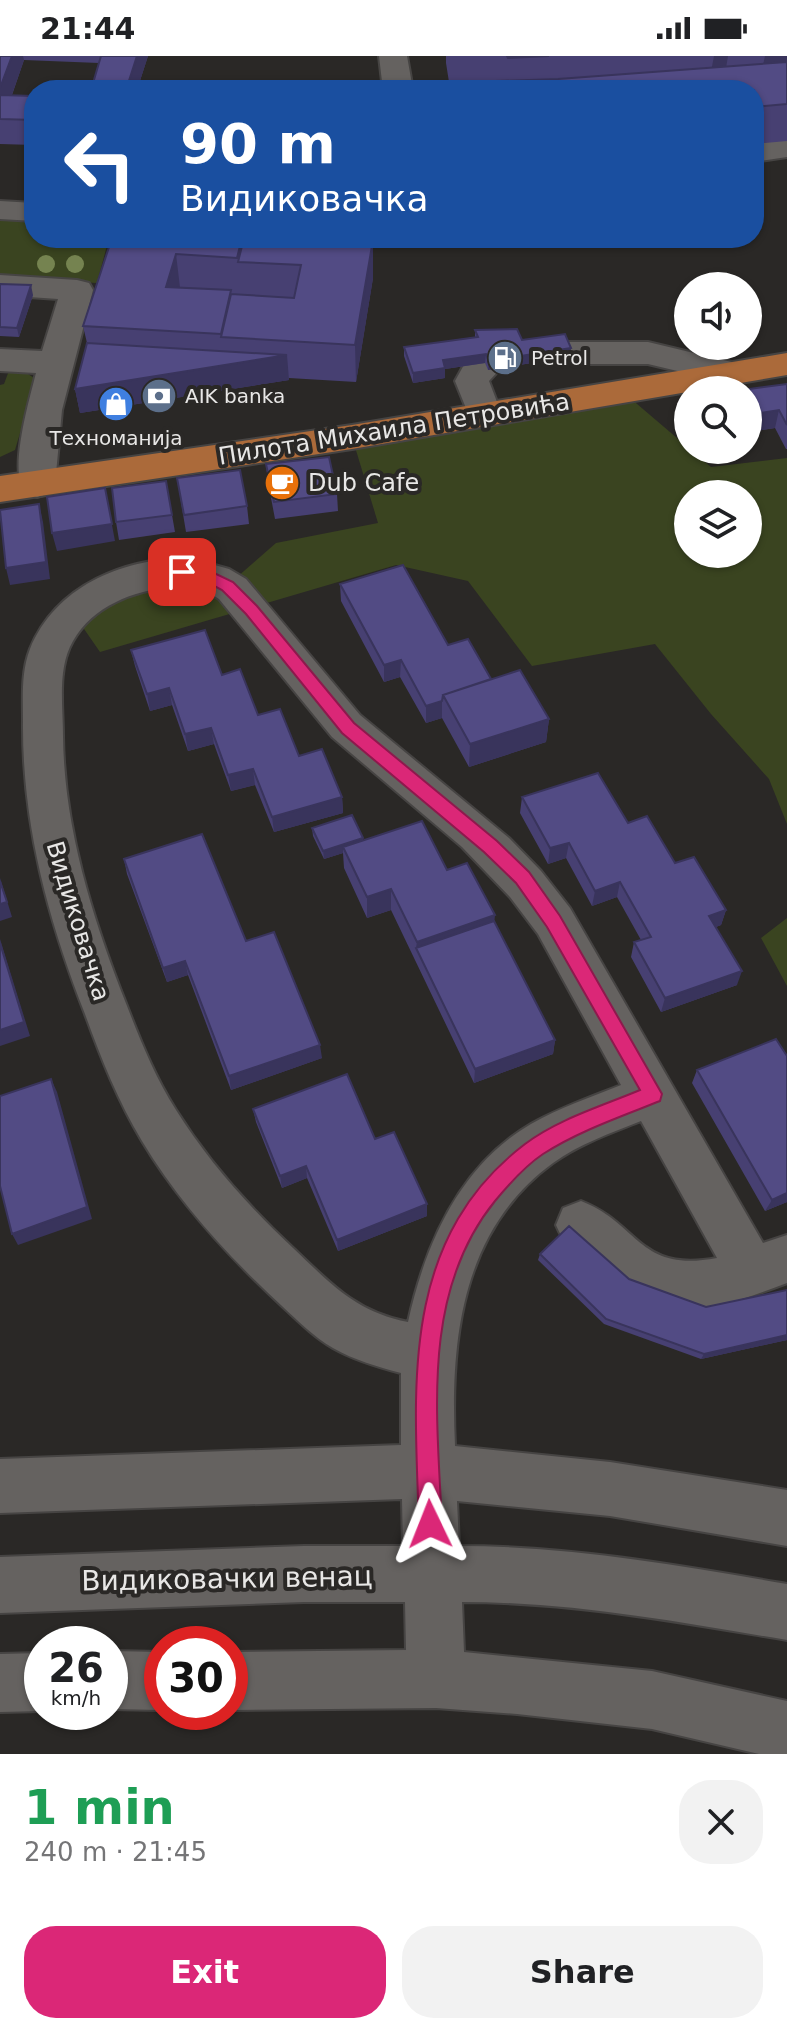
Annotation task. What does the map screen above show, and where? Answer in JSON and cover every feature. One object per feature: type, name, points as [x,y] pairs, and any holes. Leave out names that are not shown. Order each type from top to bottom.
[{"type":"main road","name":"Пилота Михаила Петровића","points":[[0,489],[484,415],[787,364]]},
{"type":"street","points":[[393,56],[397,80]]},
{"type":"street","points":[[764,151],[787,148]]},
{"type":"street","points":[[0,210],[24,211]]},
{"type":"street","points":[[0,285],[77,290],[56,363],[37,456],[37,484]]},
{"type":"street","points":[[569,353],[648,353],[732,373]]},
{"type":"street","points":[[0,360],[56,363]]},
{"type":"street","points":[[484,415],[472,381],[477,371],[486,366]]},
{"type":"street","name":"Видиковачка","points":[[427,1352],[358,1334],[337,1322],[280,1271],[231,1220],[189,1170],[164,1134],[143,1096],[95,984],[70,912],[47,815],[42,768],[45,663],[57,633],[73,613],[102,591],[150,576],[189,572],[228,586],[252,610],[348,728],[491,846],[522,878],[554,921],[653,1094],[770,1265]]},
{"type":"street","points":[[436,1679],[427,1352],[444,1272],[475,1209],[503,1176],[553,1137],[653,1094]]},
{"type":"street","points":[[581,1225],[634,1273],[670,1287],[719,1284],[770,1265]]},
{"type":"street","points":[[0,1486],[429,1471],[610,1489],[787,1518]]},
{"type":"street","name":"Видиковачки венац","points":[[0,1585],[304,1574],[432,1577],[521,1574],[602,1581],[787,1612]]},
{"type":"street","points":[[248,1681],[436,1679],[652,1700],[787,1731]]},
{"type":"street","points":[[0,1683],[24,1682]]},
{"type":"green space","points":[[0,217],[24,218],[24,248],[106,248],[97,283],[0,278]]},
{"type":"green space","points":[[10,368],[22,370],[34,378],[34,386],[15,450],[0,457],[0,385],[4,384]]},
{"type":"green space","points":[[623,392],[674,435],[674,464],[707,464],[711,467],[762,464],[762,461],[787,458],[787,824],[769,779],[655,644],[532,666],[468,581],[396,565],[100,652],[73,613],[126,581],[228,585],[276,543],[378,523],[352,437]]},
{"type":"green space","points":[[787,918],[787,986],[761,938]]},
{"type":"building","points":[[0,56],[12,56],[0,88]]},
{"type":"building","points":[[101,56],[137,56],[129,80],[94,80]]},
{"type":"building","points":[[507,56],[549,56],[508,58]]},
{"type":"building","points":[[787,62],[787,104],[764,106],[764,80],[528,80]]},
{"type":"building","points":[[0,95],[24,96],[24,120],[0,119]]},
{"type":"building","points":[[109,248],[240,248],[237,258],[176,254],[166,287],[231,290],[221,334],[83,326]]},
{"type":"building","points":[[242,248],[372,248],[355,345],[221,337],[231,294],[294,298],[301,265],[238,262]]},
{"type":"building","points":[[0,284],[31,285],[17,328],[0,327]]},
{"type":"building","points":[[517,329],[522,340],[565,334],[571,348],[489,361],[486,354],[443,360],[445,368],[413,373],[404,347],[478,337],[475,330]]},
{"type":"building","points":[[87,343],[287,355],[75,389]]},
{"type":"building","points":[[787,384],[787,425],[779,410],[762,413],[762,387]]},
{"type":"building","points":[[329,457],[337,494],[274,502],[266,464]]},
{"type":"building","points":[[240,470],[247,506],[184,515],[177,478]]},
{"type":"building","points":[[166,481],[172,515],[116,522],[112,488]]},
{"type":"building","points":[[105,488],[112,524],[52,533],[47,497]]},
{"type":"building","points":[[39,504],[46,562],[6,568],[0,510]]},
{"type":"building","points":[[403,565],[448,645],[468,639],[491,679],[443,695],[442,701],[426,706],[401,660],[384,665],[340,584]]},
{"type":"building","points":[[205,630],[222,675],[240,669],[258,715],[280,709],[299,756],[322,749],[342,797],[272,817],[253,769],[228,775],[211,728],[185,734],[169,688],[147,694],[131,650]]},
{"type":"building","points":[[520,670],[549,719],[470,744],[443,695]]},
{"type":"building","points":[[598,773],[628,823],[647,816],[675,863],[694,857],[726,910],[709,916],[742,971],[665,998],[634,942],[651,937],[620,882],[595,891],[569,843],[550,848],[522,797]]},
{"type":"building","points":[[352,815],[363,838],[323,851],[312,828]]},
{"type":"building","points":[[422,821],[447,870],[467,863],[495,915],[417,942],[391,889],[367,897],[343,847]]},
{"type":"building","points":[[202,834],[246,941],[274,932],[320,1045],[229,1076],[185,961],[163,968],[124,859]]},
{"type":"building","points":[[0,881],[7,902],[0,904]]},
{"type":"building","points":[[494,921],[555,1040],[475,1069],[416,948]]},
{"type":"building","points":[[0,943],[24,1022],[0,1030]]},
{"type":"building","points":[[776,1039],[787,1056],[787,1193],[772,1200],[697,1070]]},
{"type":"building","points":[[347,1074],[375,1139],[394,1132],[427,1204],[337,1240],[306,1166],[280,1176],[253,1109]]},
{"type":"building","points":[[51,1079],[87,1207],[12,1234],[0,1186],[0,1096]]},
{"type":"building","points":[[569,1226],[629,1279],[706,1307],[787,1290],[787,1335],[704,1354],[606,1319],[540,1254]]},
{"type":"place","name":"Petrol","points":[[505,358]]},
{"type":"place","name":"AIK banka","points":[[159,396]]},
{"type":"place","name":"Техноманија","points":[[116,404]]},
{"type":"place","name":"Dub Cafe","points":[[282,483]]},
{"type":"route","points":[[182,572],[210,577],[238,595],[348,728],[491,846],[522,878],[554,921],[653,1094],[572,1128],[534,1149],[503,1176],[475,1209],[458,1239],[435,1302],[427,1352],[430,1524]]}]
